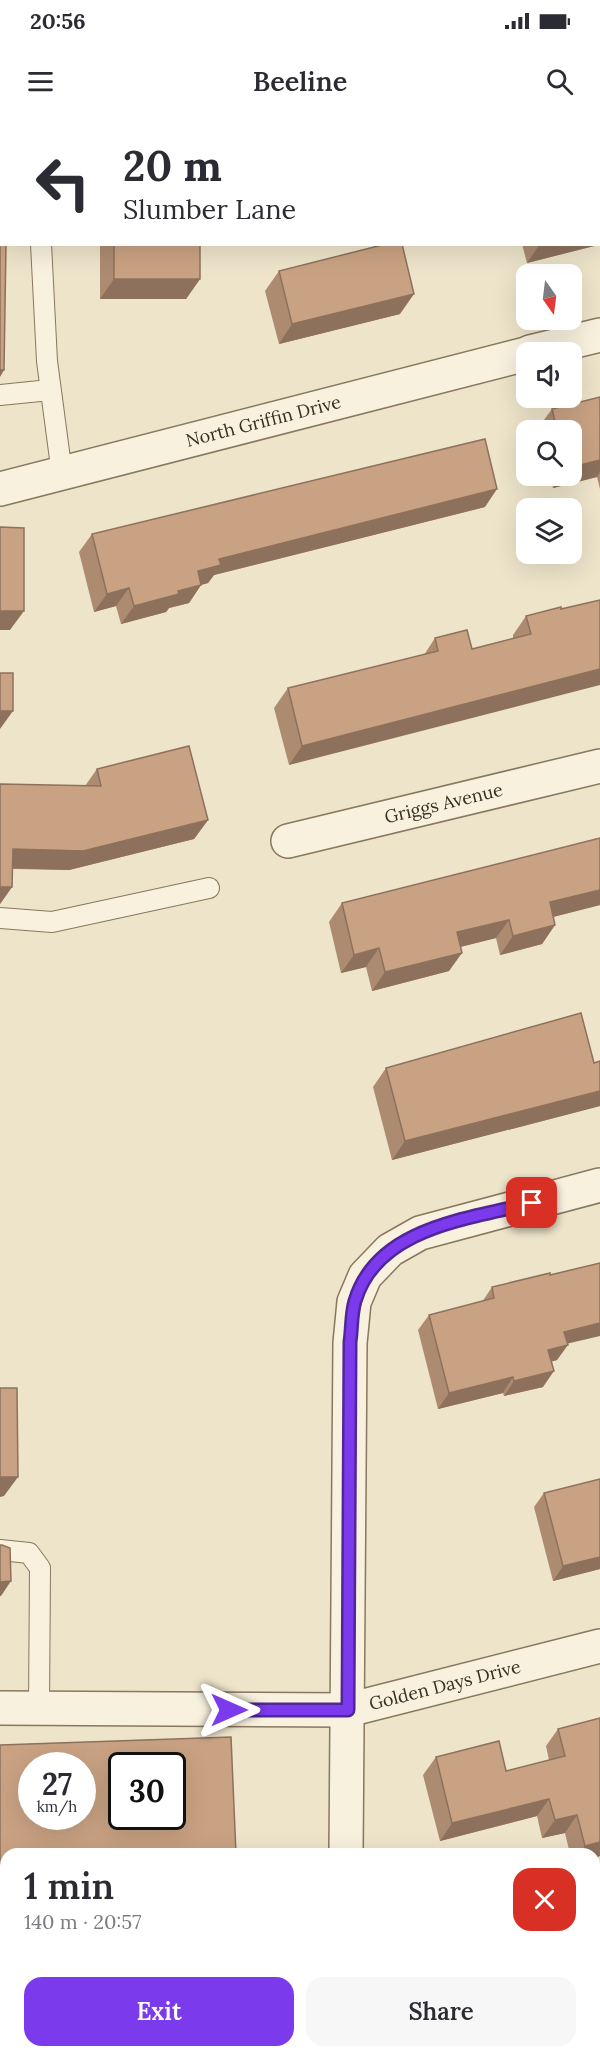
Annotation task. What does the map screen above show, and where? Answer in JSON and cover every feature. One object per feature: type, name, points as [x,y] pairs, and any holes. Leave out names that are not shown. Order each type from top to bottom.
[{"type":"street","name":"North Griffin Drive","points":[[570,342],[600,334]]},
{"type":"street","name":"North Griffin Drive","points":[[0,489],[516,356]]},
{"type":"street","name":"Griggs Avenue","points":[[288,841],[600,766]]},
{"type":"street","points":[[346,1848],[350,1342],[354,1302],[365,1276],[390,1250],[420,1233],[600,1185]]},
{"type":"street","name":"Golden Days Drive","points":[[0,1708],[348,1710],[600,1646]]},
{"type":"lane","points":[[41,246],[50,390],[62,474]]},
{"type":"lane","points":[[0,394],[50,390]]},
{"type":"lane","points":[[0,918],[52,922],[209,888]]},
{"type":"lane","points":[[0,1550],[29,1553],[40,1569],[39,1708]]},
{"type":"building","points":[[0,246],[6,246],[4,370],[0,370]]},
{"type":"building","points":[[114,246],[200,246],[200,279],[114,279]]},
{"type":"building","points":[[378,246],[402,246],[414,294],[292,324],[279,271]]},
{"type":"building","points":[[600,397],[600,460],[582,464],[582,420],[555,420],[552,409],[582,408],[582,402]]},
{"type":"building","points":[[485,439],[497,489],[219,559],[221,565],[198,571],[201,585],[178,591],[179,594],[134,606],[129,588],[107,594],[92,534]]},
{"type":"building","points":[[0,527],[24,528],[24,611],[0,611]]},
{"type":"building","points":[[600,600],[600,669],[302,746],[288,688],[438,651],[435,638],[467,630],[472,649],[531,634],[526,616]]},
{"type":"building","points":[[0,673],[13,673],[13,711],[0,711]]},
{"type":"building","points":[[189,746],[208,820],[83,851],[13,849],[12,887],[0,887],[0,784],[101,786],[97,769]]},
{"type":"building","points":[[600,838],[600,890],[550,902],[555,925],[513,936],[509,920],[457,932],[462,953],[385,972],[379,948],[354,955],[342,903]]},
{"type":"building","points":[[581,1013],[594,1063],[600,1061],[600,1091],[405,1141],[386,1068]]},
{"type":"building","points":[[600,1263],[600,1323],[564,1332],[568,1345],[548,1350],[554,1371],[514,1381],[513,1377],[449,1393],[429,1315],[494,1298],[492,1287]]},
{"type":"building","points":[[0,1388],[17,1388],[18,1477],[0,1477]]},
{"type":"building","points":[[600,1479],[600,1557],[563,1566],[544,1493]]},
{"type":"building","points":[[0,1545],[10,1548],[11,1581],[0,1582]]},
{"type":"building","points":[[600,1718],[600,1842],[585,1846],[577,1815],[555,1820],[549,1799],[452,1823],[436,1757],[499,1741],[506,1771],[565,1756],[558,1729]]},
{"type":"building","points":[[231,1737],[236,1848],[0,1848],[0,1745]]},
{"type":"route","points":[[229,1710],[348,1710],[350,1342],[354,1302],[365,1276],[390,1250],[420,1233],[532,1203]]}]
